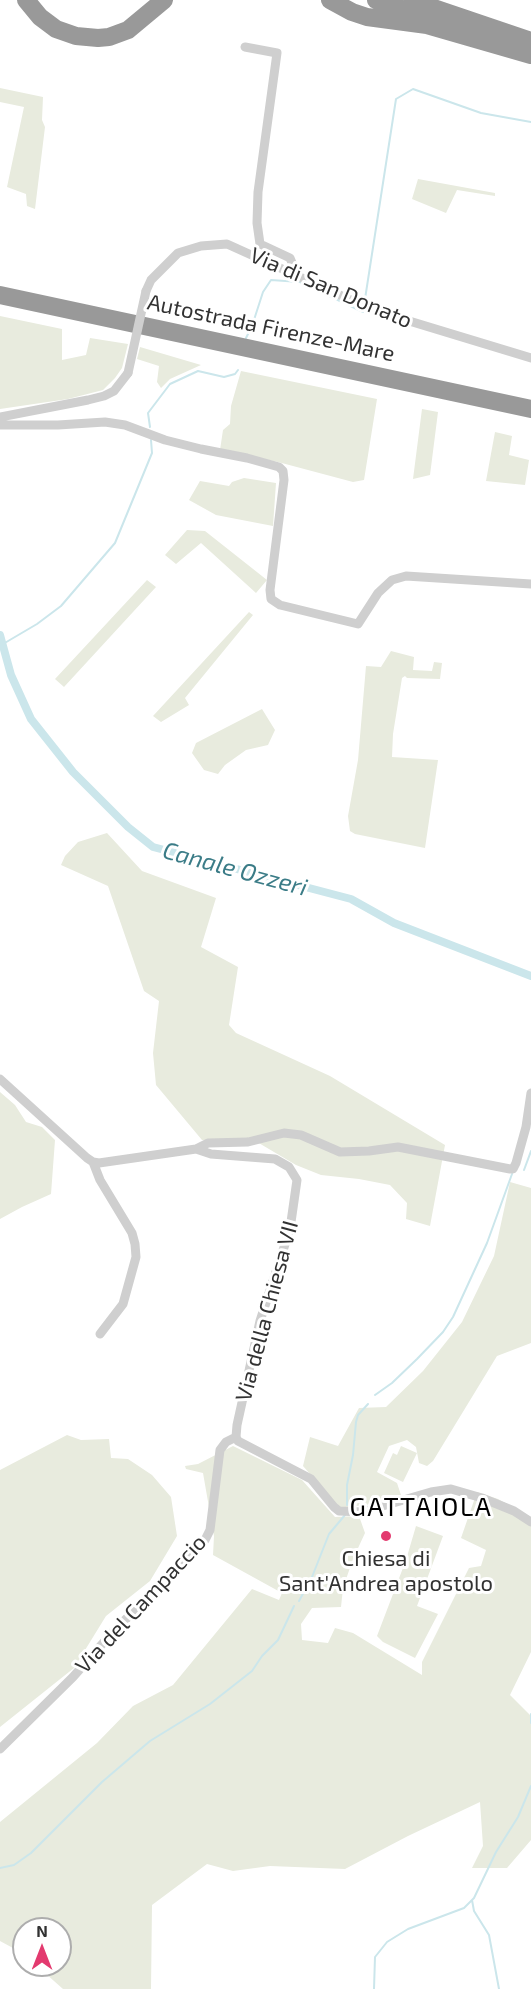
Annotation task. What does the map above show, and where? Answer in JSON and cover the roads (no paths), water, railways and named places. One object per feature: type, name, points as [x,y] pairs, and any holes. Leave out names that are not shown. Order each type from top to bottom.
[{"type":"highway","points":[[26,0],[40,17],[56,29],[76,36],[98,38],[109,37],[128,30],[164,0]]},
{"type":"highway","points":[[38,0],[59,19],[78,26],[95,27],[123,19],[144,0]]},
{"type":"highway","points":[[330,0],[367,17],[427,25],[531,55]]},
{"type":"highway","points":[[376,0],[531,55]]},
{"type":"highway","points":[[409,0],[531,41]]},
{"type":"highway","name":"Autostrada Firenze-Mare","points":[[0,295],[531,409]]},
{"type":"highway","name":"Autostrada Firenze-Mare","points":[[0,306],[531,420]]},
{"type":"street","points":[[245,46],[277,53],[258,192],[257,224],[260,244],[290,258],[297,275]]},
{"type":"street","name":"Via di San Donato","points":[[0,417],[88,400],[114,391],[128,373],[146,291],[151,280],[178,253],[201,246],[227,244],[381,314],[531,358]]},
{"type":"street","points":[[0,424],[58,425],[105,422],[125,425],[165,440],[279,467],[283,471],[284,480],[270,590],[271,599],[280,605],[358,624],[378,593],[392,580],[406,576],[531,584]]},
{"type":"street","points":[[0,1079],[93,1162],[100,1180],[132,1233],[136,1257],[123,1304],[100,1334]]},
{"type":"street","points":[[93,1162],[196,1149],[208,1143],[248,1142],[285,1133],[301,1135],[340,1152],[398,1147],[513,1169],[525,1127],[531,1093]]},
{"type":"street","name":"Via della Chiesa VII","points":[[196,1149],[211,1154],[275,1159],[290,1167],[297,1180],[290,1229],[260,1322],[236,1437]]},
{"type":"street","points":[[236,1437],[238,1441],[311,1479],[339,1511],[362,1512],[430,1492],[451,1489],[514,1511],[531,1522]]},
{"type":"street","name":"Via del Campaccio","points":[[0,1749],[206,1540],[210,1530],[220,1450],[226,1442],[236,1437]]},
{"type":"waterway","points":[[365,299],[396,99],[413,89],[481,113],[531,122]]},
{"type":"waterway","points":[[246,338],[263,292],[271,280],[300,282],[363,312]]},
{"type":"waterway","points":[[150,427],[148,413],[170,384],[198,371],[224,377],[235,374],[238,370]]},
{"type":"waterway","points":[[3,644],[37,624],[61,606],[115,543],[152,453],[151,440]]},
{"type":"waterway","name":"Canale Ozzeri","points":[[0,635],[11,675],[31,719],[73,772],[128,827],[153,847],[351,899],[394,923],[531,976]]},
{"type":"waterway","points":[[524,1170],[531,1151]]},
{"type":"waterway","points":[[375,1395],[392,1383],[417,1359],[443,1332],[453,1317],[487,1243],[512,1174]]},
{"type":"waterway","points":[[347,1505],[347,1485],[356,1422],[358,1415],[368,1404]]},
{"type":"waterway","points":[[299,1601],[312,1577],[329,1534],[345,1515]]},
{"type":"waterway","points":[[0,1868],[14,1865],[31,1853],[102,1782],[150,1741],[210,1704],[252,1671],[262,1656],[278,1640],[294,1606]]},
{"type":"waterway","points":[[531,1714],[531,1723]]},
{"type":"waterway","points":[[374,1989],[375,1957],[387,1942],[408,1929],[464,1908],[474,1898],[496,1852],[518,1817],[531,1786]]},
{"type":"waterway","points":[[472,1900],[474,1911],[489,1935],[499,1989]]},
{"type":"place","name":"Chiesa di Sant'Andrea apostolo","points":[[386,1536]]},
{"type":"district","name":"GATTAIOLA","points":[[421,1507]]}]
